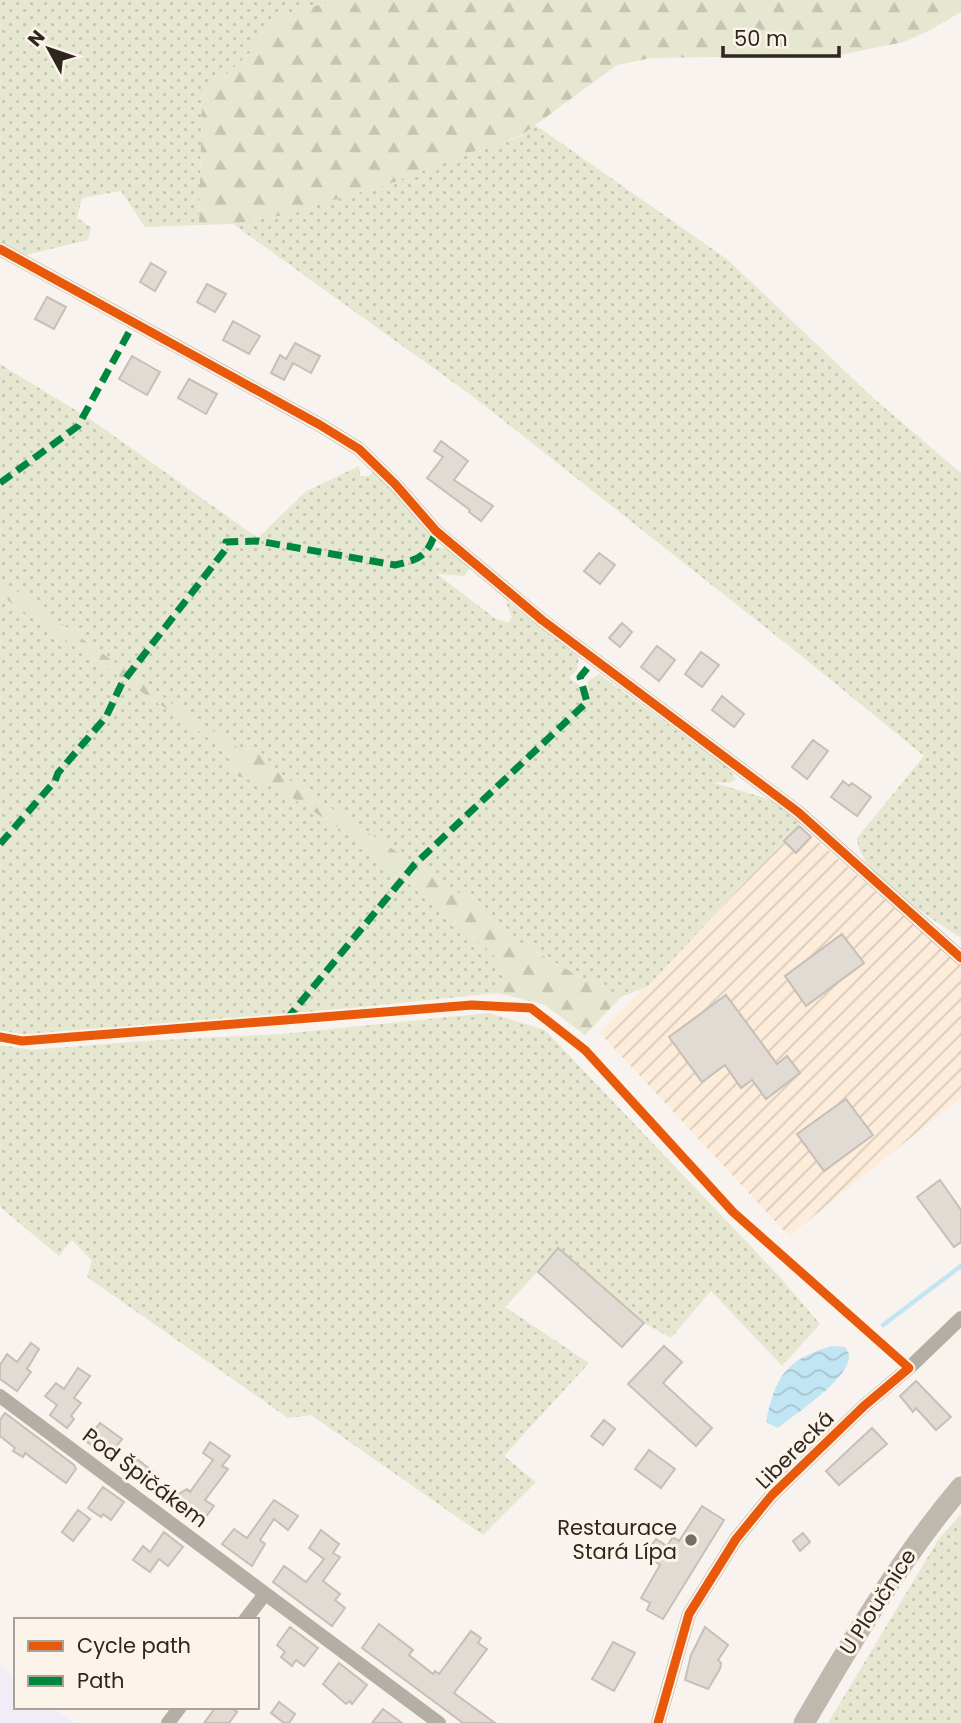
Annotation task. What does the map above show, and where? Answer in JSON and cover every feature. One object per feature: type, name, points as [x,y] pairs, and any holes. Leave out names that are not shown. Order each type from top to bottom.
[{"type":"main road","name":"U Ploučnice","points":[[804,1723],[886,1589],[930,1524],[961,1487]]},
{"type":"street","points":[[0,249],[359,449],[395,484],[436,531],[491,579],[594,660],[799,812],[961,958]]},
{"type":"street","name":"Liberecká","points":[[658,1723],[689,1614],[736,1539],[772,1495],[961,1318]]},
{"type":"street","name":"Pod Špičákem","points":[[0,1396],[439,1723]]},
{"type":"street","points":[[247,1618],[265,1594]]},
{"type":"shaded area","points":[[799,825],[961,966],[961,1097],[789,1236],[600,1033]]},
{"type":"shaded area","points":[[0,1666],[14,1677],[14,1709],[56,1709],[73,1723],[0,1723]]},
{"type":"green space","points":[[0,0],[336,0],[272,18],[249,54],[202,96],[199,225],[145,227],[121,191],[82,198],[77,218],[91,227],[88,240],[26,255],[0,241]]},
{"type":"green space","points":[[336,0],[961,0],[961,12],[904,42],[839,55],[651,58],[617,65],[523,134],[492,147],[470,152],[389,184],[279,216],[233,224],[199,225],[202,96],[249,54],[272,18]]},
{"type":"green space","points":[[534,124],[728,260],[872,397],[961,473],[961,938],[916,908],[883,881],[870,867],[857,838],[924,756],[475,398],[233,224],[279,216],[389,184],[470,152],[523,135]]},
{"type":"green space","points":[[0,364],[90,419],[258,538],[305,492],[359,466],[360,476],[369,476],[374,470],[431,533],[431,547],[453,549],[472,565],[464,576],[437,574],[496,619],[508,623],[512,617],[505,600],[579,657],[577,670],[569,678],[587,691],[588,681],[599,674],[728,768],[736,779],[730,783],[711,782],[768,799],[803,820],[648,986],[621,997],[573,973],[513,938],[459,893],[281,775],[259,750],[237,747],[179,709],[0,579]]},
{"type":"green space","points":[[0,579],[179,709],[237,747],[259,750],[281,775],[459,893],[513,938],[621,997],[585,1035],[545,1005],[498,993],[507,974],[491,952],[354,838],[276,787],[237,776],[225,749],[0,595]]},
{"type":"green space","points":[[0,595],[225,749],[237,776],[276,787],[354,838],[491,952],[508,974],[498,993],[242,1019],[60,1033],[22,1035],[0,1031]]},
{"type":"green space","points":[[489,1013],[545,1030],[779,1276],[820,1324],[782,1366],[711,1291],[671,1338],[644,1323],[558,1249],[505,1307],[589,1363],[504,1456],[536,1482],[483,1535],[311,1415],[288,1418],[87,1277],[92,1261],[72,1240],[59,1256],[0,1207],[0,1045],[31,1050],[281,1034]]},
{"type":"green space","points":[[961,1514],[961,1723],[828,1723],[938,1540]]},
{"type":"water","points":[[832,1346],[845,1347],[849,1354],[847,1366],[840,1376],[820,1396],[778,1428],[766,1422],[774,1393],[785,1372],[804,1357]]},
{"type":"building","points":[[151,263],[166,272],[155,291],[140,282]]},
{"type":"building","points":[[207,284],[226,294],[215,312],[197,302]]},
{"type":"building","points":[[47,297],[66,307],[54,329],[35,319]]},
{"type":"building","points":[[233,321],[260,336],[249,354],[223,340]]},
{"type":"building","points":[[295,343],[320,356],[311,373],[293,363],[284,380],[271,373],[280,355],[286,359]]},
{"type":"building","points":[[132,356],[160,372],[147,395],[119,379]]},
{"type":"building","points":[[189,379],[217,394],[206,414],[178,398]]},
{"type":"building","points":[[441,441],[468,461],[454,480],[493,506],[481,521],[427,478],[443,457],[434,451]]},
{"type":"building","points":[[599,553],[615,565],[600,584],[584,571]]},
{"type":"building","points":[[622,623],[632,632],[620,647],[609,638]]},
{"type":"building","points":[[657,646],[675,660],[659,681],[641,667]]},
{"type":"building","points":[[701,652],[719,665],[702,687],[685,674]]},
{"type":"building","points":[[722,696],[744,714],[734,727],[712,710]]},
{"type":"building","points":[[813,740],[828,751],[807,779],[792,767]]},
{"type":"building","points":[[843,781],[849,786],[852,783],[871,797],[857,816],[831,797]]},
{"type":"building","points":[[799,826],[811,837],[796,853],[784,841]]},
{"type":"building","points":[[842,934],[864,963],[806,1006],[785,976]]},
{"type":"building","points":[[726,995],[777,1064],[787,1056],[800,1073],[766,1099],[752,1080],[741,1088],[725,1065],[702,1082],[669,1037]]},
{"type":"building","points":[[846,1099],[873,1135],[824,1171],[797,1134]]},
{"type":"building","points":[[940,1180],[961,1210],[961,1242],[954,1247],[917,1197]]},
{"type":"building","points":[[558,1248],[644,1323],[622,1347],[538,1272]]},
{"type":"building","points":[[31,1343],[39,1349],[27,1369],[31,1372],[17,1391],[0,1379],[0,1365],[7,1354],[17,1362]]},
{"type":"building","points":[[664,1346],[682,1362],[663,1383],[712,1428],[696,1446],[628,1384]]},
{"type":"building","points":[[78,1368],[90,1376],[74,1398],[81,1403],[71,1416],[74,1419],[67,1428],[50,1415],[57,1405],[45,1396],[56,1383],[64,1389]]},
{"type":"building","points":[[916,1381],[951,1417],[936,1430],[916,1408],[913,1412],[900,1396]]},
{"type":"building","points":[[5,1413],[74,1465],[76,1469],[66,1483],[25,1453],[23,1457],[13,1451],[15,1448],[0,1436],[0,1420]]},
{"type":"building","points":[[604,1420],[615,1429],[603,1445],[591,1436]]},
{"type":"building","points":[[100,1423],[122,1439],[108,1458],[86,1441]]},
{"type":"building","points":[[872,1428],[887,1444],[839,1485],[826,1471]]},
{"type":"building","points":[[210,1442],[230,1456],[222,1466],[228,1469],[205,1500],[214,1506],[202,1522],[198,1518],[195,1521],[174,1508],[179,1501],[177,1495],[187,1489],[190,1492],[213,1460],[203,1453]]},
{"type":"building","points":[[649,1450],[675,1469],[661,1488],[635,1469]]},
{"type":"building","points":[[137,1459],[160,1477],[150,1490],[127,1473]]},
{"type":"building","points":[[103,1487],[124,1502],[111,1520],[88,1508]]},
{"type":"building","points":[[274,1500],[298,1516],[288,1530],[274,1519],[260,1540],[265,1544],[252,1566],[222,1544],[234,1529],[247,1538]]},
{"type":"building","points":[[702,1506],[724,1520],[663,1619],[647,1610],[650,1603],[641,1598],[660,1565],[645,1554],[656,1539],[667,1546],[673,1537],[679,1541]]},
{"type":"building","points":[[78,1510],[90,1519],[73,1541],[62,1532]]},
{"type":"building","points":[[321,1530],[339,1544],[333,1553],[340,1557],[323,1581],[340,1594],[335,1600],[345,1608],[332,1626],[273,1582],[284,1566],[306,1582],[324,1559],[309,1548]]},
{"type":"building","points":[[164,1532],[183,1547],[168,1566],[159,1559],[150,1572],[133,1560],[143,1546],[150,1552]]},
{"type":"building","points":[[803,1533],[810,1542],[800,1551],[793,1541]]},
{"type":"building","points":[[379,1624],[413,1650],[409,1655],[433,1674],[435,1671],[439,1674],[471,1631],[481,1638],[478,1643],[487,1649],[454,1693],[495,1723],[463,1723],[362,1648]]},
{"type":"building","points":[[290,1627],[318,1648],[304,1666],[296,1660],[292,1666],[281,1657],[285,1652],[277,1645]]},
{"type":"building","points":[[705,1627],[728,1645],[718,1660],[721,1663],[720,1669],[708,1689],[685,1680],[691,1655]]},
{"type":"building","points":[[613,1642],[635,1653],[614,1691],[592,1679]]},
{"type":"building","points":[[339,1663],[367,1685],[352,1704],[350,1701],[346,1704],[323,1684]]},
{"type":"building","points":[[279,1702],[295,1714],[289,1723],[284,1723],[271,1713]]},
{"type":"building","points":[[214,1709],[233,1709],[237,1712],[229,1723],[204,1723]]},
{"type":"building","points":[[383,1709],[402,1723],[372,1723]]},
{"type":"waterway","points":[[883,1325],[961,1266]]},
{"type":"marked path","points":[[0,483],[78,426],[134,323]]},
{"type":"marked path","points":[[0,844],[106,717],[122,683],[225,550],[226,542],[258,541],[395,565],[422,555],[436,531]]},
{"type":"marked path","points":[[286,1020],[415,864],[587,702],[580,677],[594,660]]},
{"type":"cycle path","points":[[0,249],[359,449],[395,484],[436,531],[542,620],[798,812],[961,958]]},
{"type":"cycle path","points":[[0,1037],[22,1041],[472,1005],[531,1008],[585,1050],[733,1212],[909,1368],[864,1406],[772,1495],[736,1539],[689,1614],[658,1723]]},
{"type":"place","name":"Restaurace Stará Lípa","points":[[691,1540]]}]
